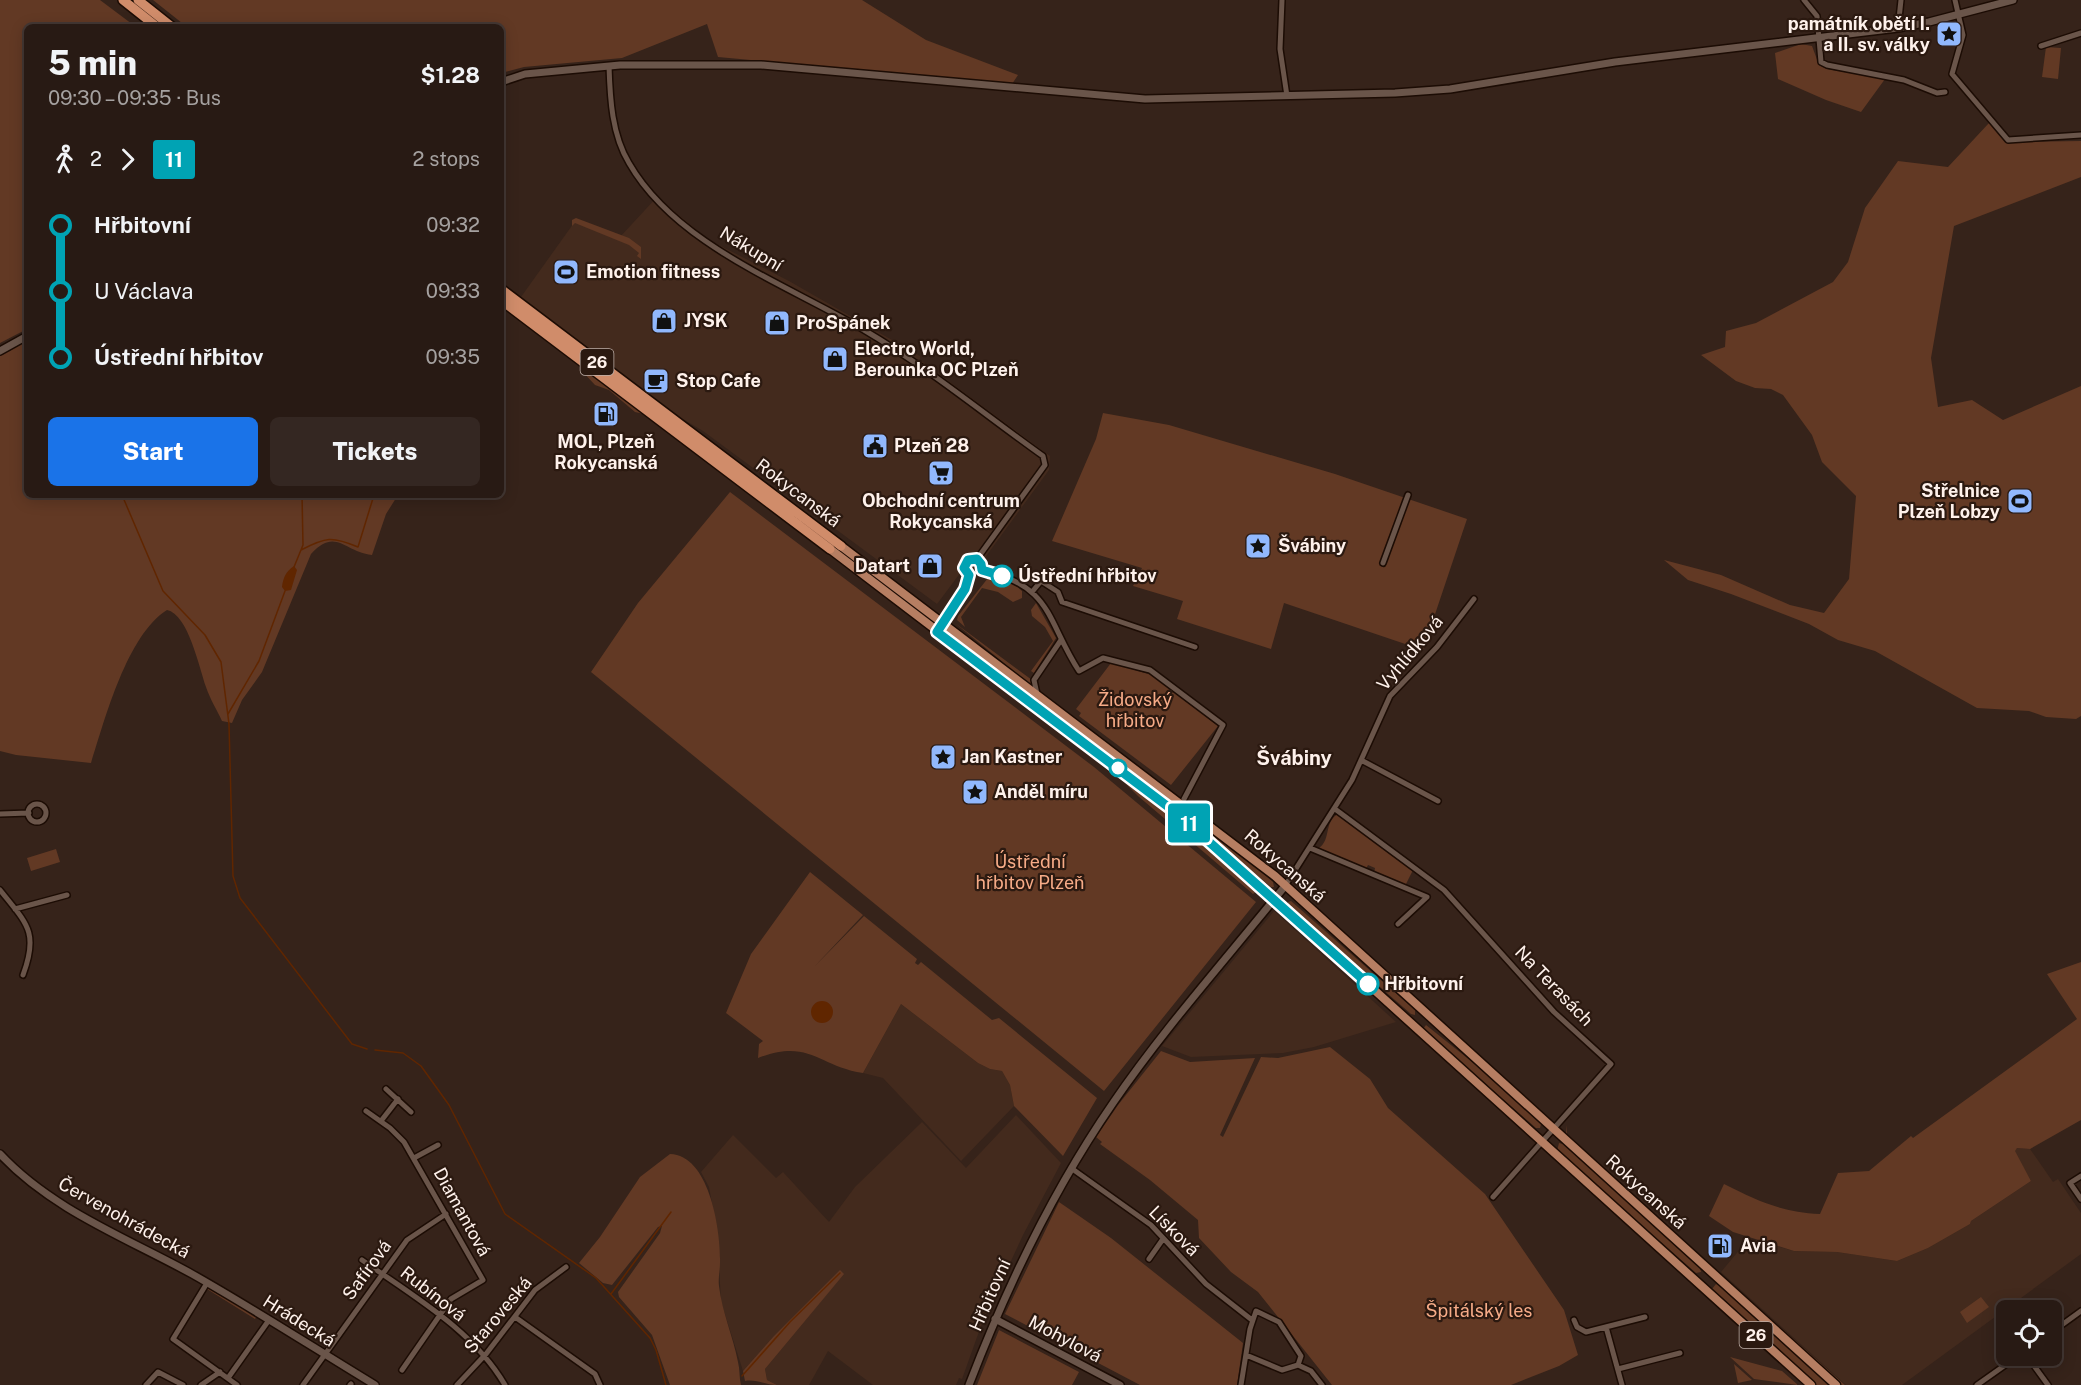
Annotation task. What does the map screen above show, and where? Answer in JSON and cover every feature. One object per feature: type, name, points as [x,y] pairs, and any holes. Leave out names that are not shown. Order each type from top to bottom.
[{"type":"highway","points":[[123,0],[153,24]]},
{"type":"highway","points":[[138,0],[168,24]]},
{"type":"highway","name":"Rokycanská","points":[[504,291],[842,546]]},
{"type":"highway","name":"Rokycanská","points":[[504,302],[830,549]]},
{"type":"main road","name":"Rokycanská","points":[[842,546],[1227,838],[1285,886],[1836,1385]]},
{"type":"main road","name":"Rokycanská","points":[[830,549],[1166,804],[1811,1385]]},
{"type":"street","points":[[1282,0],[1280,49],[1287,96]]},
{"type":"street","points":[[1804,0],[1816,16],[1816,38],[1821,62],[1904,80],[1937,93],[1945,92]]},
{"type":"street","points":[[1898,28],[1901,0]]},
{"type":"street","points":[[1955,0],[1963,35],[1952,74],[2008,140],[2068,134],[2081,135]]},
{"type":"street","points":[[504,81],[525,74],[611,66],[761,65],[1145,99],[1450,90],[1615,62],[1898,28],[2013,0]]},
{"type":"street","points":[[2041,46],[2081,33]]},
{"type":"street","name":"Nákupní","points":[[611,66],[610,95],[617,136],[628,163],[657,201],[718,250],[865,331],[1043,456],[1046,461],[977,559]]},
{"type":"street","points":[[0,351],[24,338]]},
{"type":"street","points":[[1383,563],[1408,495]]},
{"type":"street","points":[[969,575],[964,568],[967,560],[977,559],[982,570]]},
{"type":"street","points":[[969,575],[977,575],[982,570]]},
{"type":"street","points":[[982,570],[1014,581],[1032,592],[1051,614],[1061,640],[1079,671],[1102,658],[1150,670],[1223,725],[1184,799]]},
{"type":"street","points":[[937,632],[965,589],[969,575]]},
{"type":"street","points":[[1032,592],[1041,581],[1058,592],[1062,602],[1195,647]]},
{"type":"street","name":"Vyhlídková","points":[[1285,886],[1335,809],[1390,696],[1437,647],[1474,599]]},
{"type":"street","points":[[1037,694],[1035,680],[1061,640]]},
{"type":"street","points":[[1360,760],[1438,801]]},
{"type":"street","name":"Na Terasách","points":[[1335,809],[1444,890],[1554,1012],[1611,1064],[1553,1130]]},
{"type":"street","points":[[0,814],[28,813]]},
{"type":"street","points":[[1310,848],[1427,897],[1398,924]]},
{"type":"street","name":"Hřbitovní","points":[[969,1385],[995,1319],[1033,1238],[1071,1168],[1135,1073],[1285,886]]},
{"type":"street","points":[[0,890],[15,909],[32,940],[23,975]]},
{"type":"street","points":[[15,909],[67,895]]},
{"type":"street","points":[[386,1089],[411,1112]]},
{"type":"street","points":[[381,1121],[398,1099]]},
{"type":"street","name":"Diamantová","points":[[366,1110],[404,1142],[483,1280],[451,1299],[402,1370]]},
{"type":"street","points":[[1493,1197],[1553,1130]]},
{"type":"street","points":[[414,1158],[438,1145]]},
{"type":"street","name":"Červenohrádecká","points":[[0,1154],[28,1179],[77,1213],[207,1282]]},
{"type":"street","name":"Lísková","points":[[1071,1168],[1137,1215],[1206,1284],[1252,1320]]},
{"type":"street","points":[[2081,1176],[2070,1183],[2081,1199]]},
{"type":"street","name":"Safírová","points":[[303,1385],[407,1240],[446,1214]]},
{"type":"street","points":[[1149,1259],[1163,1239]]},
{"type":"street","name":"Rubínová","points":[[362,1260],[441,1316],[486,1354],[505,1385]]},
{"type":"street","name":"Staroveská","points":[[457,1385],[486,1354],[535,1290],[566,1267]]},
{"type":"street","points":[[207,1282],[173,1339],[237,1385]]},
{"type":"street","name":"Hrádecká","points":[[207,1282],[375,1385]]},
{"type":"street","points":[[1241,1385],[1252,1320],[1256,1311],[1279,1322],[1299,1349],[1301,1356],[1298,1365]]},
{"type":"street","points":[[2062,1325],[2081,1311]]},
{"type":"street","points":[[515,1317],[595,1374],[600,1385]]},
{"type":"street","points":[[1574,1320],[1577,1328],[1586,1332],[1645,1317]]},
{"type":"street","name":"Mohylová","points":[[995,1319],[1120,1385]]},
{"type":"street","points":[[228,1378],[269,1320]]},
{"type":"street","points":[[1606,1327],[1622,1385]]},
{"type":"street","points":[[1618,1369],[1680,1353]]},
{"type":"street","points":[[1246,1355],[1282,1370],[1298,1365],[1311,1371],[1322,1385]]},
{"type":"street","points":[[1977,1385],[2004,1366]]},
{"type":"street","points":[[2034,1366],[2048,1385]]},
{"type":"street","points":[[146,1385],[158,1372],[183,1385]]},
{"type":"street","points":[[201,1385],[220,1372]]},
{"type":"shaded area","points":[[657,197],[709,240],[789,281],[920,356],[920,360],[1050,456],[1049,470],[984,559],[975,558],[964,568],[937,604],[703,431],[676,415],[521,297],[576,220],[620,237]]},
{"type":"shaded area","points":[[294,566],[297,570],[291,590],[285,591],[282,587],[284,578]]},
{"type":"shaded area","points":[[1274,911],[1396,1022],[1314,1047],[1283,1053],[1191,1057],[1162,1046]]},
{"type":"shaded area","points":[[822,1001],[830,1004],[833,1012],[830,1020],[822,1023],[814,1020],[811,1012],[814,1004]]},
{"type":"shaded area","points":[[901,1004],[978,1063],[990,1069],[1002,1071],[1010,1085],[1014,1106],[961,1161],[883,1078],[863,1073]]},
{"type":"shaded area","points":[[1016,1115],[1061,1163],[1023,1235],[981,1326],[962,1379],[959,1378],[956,1385],[873,1385],[828,1351],[809,1385],[777,1385],[767,1380],[765,1369],[843,1274],[773,1337],[743,1371],[721,1302],[717,1230],[709,1187],[701,1172],[733,1135],[776,1178],[783,1172],[829,1222],[855,1187],[922,1122],[966,1168]]},
{"type":"shaded area","points":[[2017,1148],[2030,1149],[2053,1182],[2058,1179],[2081,1213],[2081,1254],[2018,1300],[1996,1300],[1996,1316],[1902,1385],[1846,1385],[1721,1272],[1741,1248],[1747,1248],[1755,1240],[1794,1251],[1837,1252],[1897,1261],[1928,1248],[1970,1224],[1971,1221],[2031,1181],[2014,1151]]},
{"type":"green space","points":[[0,0],[100,0],[132,24],[24,24],[24,331],[0,343]]},
{"type":"green space","points":[[153,0],[862,0],[926,40],[1018,75],[1012,84],[718,57],[707,24],[622,58],[524,67],[504,72],[504,24],[183,24]]},
{"type":"green space","points":[[1801,44],[1812,46],[1819,65],[1827,69],[1885,79],[1861,112],[1826,100],[1778,79],[1775,53]]},
{"type":"green space","points":[[2046,47],[2061,48],[2058,79],[2042,77]]},
{"type":"green space","points":[[1989,123],[2007,142],[2081,141],[2081,177],[1954,226],[1931,358],[1938,407],[1972,400],[2003,420],[2081,386],[2081,716],[2076,719],[2046,717],[2029,711],[1977,708],[1875,651],[1838,640],[1809,624],[1688,580],[1664,560],[1721,575],[1790,605],[1824,613],[1849,579],[1856,496],[1822,462],[1812,435],[1783,395],[1771,389],[1755,388],[1736,381],[1701,355],[1725,347],[1726,331],[1756,323],[1833,282],[1848,262],[1865,208],[1898,161],[1948,167]]},
{"type":"green space","points":[[576,218],[629,238],[641,247],[641,259],[637,256],[639,253],[629,245],[575,223],[572,226],[572,220]]},
{"type":"green space","points":[[24,343],[24,498],[396,498],[386,514],[372,555],[334,542],[327,542],[311,554],[262,672],[242,700],[232,723],[222,721],[208,691],[187,631],[181,621],[167,610],[140,638],[129,658],[119,679],[91,763],[16,755],[0,751],[0,356]]},
{"type":"green space","points":[[584,368],[644,414],[635,412],[609,390],[595,385],[581,370]]},
{"type":"green space","points":[[1103,413],[1169,425],[1335,474],[1467,519],[1423,650],[1284,603],[1271,649],[1177,619],[1183,601],[1133,586],[1142,568],[1052,541],[1096,439]]},
{"type":"green space","name":"Ústřední hřbitov Plzeň","points":[[730,492],[1094,767],[1256,902],[1104,1091],[591,672],[638,603]]},
{"type":"green space","points":[[991,577],[1013,583],[1022,591],[1022,598],[1013,602],[998,592],[982,588],[961,617],[965,627],[957,620],[958,616]]},
{"type":"green space","points":[[1036,603],[1056,638],[1034,673],[1031,671],[1053,641],[1045,627],[1032,616],[1031,610]]},
{"type":"green space","points":[[955,623],[1032,680],[1031,685]]},
{"type":"green space","points":[[949,633],[1253,863],[1273,882],[1274,887],[1271,887],[1166,800]]},
{"type":"green space","name":"Židovský hřbitov","points":[[1111,663],[1152,675],[1218,726],[1171,785],[1079,716],[1081,713],[1076,709]]},
{"type":"green space","points":[[1115,773],[1127,779],[1196,833],[1259,890],[1253,894],[1138,796]]},
{"type":"green space","points":[[1340,813],[1413,870],[1405,886],[1374,873],[1375,868],[1368,865],[1366,869],[1319,848],[1325,840],[1331,820]]},
{"type":"green space","points":[[56,849],[60,862],[31,871],[27,858]]},
{"type":"green space","points":[[810,872],[863,915],[814,967],[864,916],[917,959],[915,963],[918,965],[921,962],[992,1020],[999,1018],[1097,1098],[1063,1156],[1014,1106],[1010,1085],[1002,1071],[990,1069],[978,1063],[901,1004],[863,1073],[848,1070],[802,1052],[775,1053],[758,1058],[759,1044],[763,1041],[726,1013],[751,954]]},
{"type":"green space","points":[[1291,901],[1415,1010],[1415,1015],[1411,1014],[1288,907],[1288,902]]},
{"type":"green space","points":[[2081,962],[2081,1120],[2030,1149],[2017,1148],[2015,1151],[2031,1181],[1971,1221],[1970,1224],[1928,1248],[1897,1261],[1837,1252],[1794,1251],[1733,1232],[1709,1216],[1724,1184],[1770,1205],[1793,1211],[1820,1214],[1838,1173],[1869,1171],[1911,1136],[1913,1138],[2077,1019],[2047,974]]},
{"type":"green space","points":[[1426,1025],[1476,1065],[1541,1124],[1540,1128],[1536,1128],[1436,1041],[1423,1029]]},
{"type":"green space","name":"Špitálský les","points":[[1330,1047],[1370,1079],[1388,1108],[1485,1194],[1564,1310],[1578,1355],[1559,1366],[1511,1385],[1332,1385],[1258,1292],[1231,1272],[1199,1238],[1198,1220],[1150,1180],[1100,1144],[1102,1142],[1096,1137],[1161,1051],[1190,1062],[1255,1058],[1220,1135],[1223,1137],[1261,1057],[1278,1058]]},
{"type":"green space","points":[[1566,1125],[1567,1134],[1710,1264],[1566,1137]]},
{"type":"green space","points":[[1559,1143],[1563,1144],[1700,1268],[1701,1272],[1696,1273],[1557,1151]]},
{"type":"green space","points":[[670,1154],[684,1158],[695,1167],[710,1197],[720,1249],[720,1296],[736,1352],[741,1385],[670,1385],[652,1335],[619,1297],[618,1292],[660,1233],[662,1226],[658,1227],[612,1285],[603,1283],[579,1263],[600,1237],[640,1177]]},
{"type":"green space","points":[[1059,1202],[1111,1238],[1243,1343],[1237,1385],[1140,1385],[1005,1314]]},
{"type":"green space","points":[[840,1270],[844,1274],[765,1369],[767,1380],[777,1385],[745,1381],[743,1371],[773,1337]]},
{"type":"green space","points":[[1719,1272],[1845,1385],[1840,1385]]},
{"type":"green space","points":[[1716,1284],[1830,1385],[1816,1385],[1715,1293],[1712,1289]]},
{"type":"green space","points":[[212,1288],[257,1316],[255,1319],[207,1289]]},
{"type":"green space","points":[[1704,1294],[1805,1385],[1803,1385]]},
{"type":"green space","points":[[1981,1297],[1989,1307],[1967,1323],[1960,1312]]},
{"type":"green space","points":[[999,1330],[1079,1372],[1072,1385],[977,1385]]},
{"type":"green space","points":[[1730,1357],[1782,1371],[1798,1385],[1754,1379]]},
{"type":"green space","points":[[1734,1364],[1752,1380],[1738,1383]]},
{"type":"waterway","points":[[123,498],[163,591],[205,635],[221,662],[229,724],[233,876],[240,898],[352,1044],[367,1049]]},
{"type":"waterway","points":[[294,567],[303,545],[302,498]]},
{"type":"waterway","points":[[301,550],[323,540],[342,541],[358,547],[373,498]]},
{"type":"waterway","points":[[228,714],[259,661],[285,591]]},
{"type":"waterway","points":[[375,1050],[403,1053],[421,1066],[449,1105],[505,1214],[596,1278],[650,1338],[656,1350],[666,1385]]},
{"type":"waterway","points":[[611,1294],[671,1212]]},
{"type":"waterway","points":[[742,1376],[790,1322],[840,1273]]},
{"type":"bus line","name":"11","points":[[1002,576],[982,570],[980,561],[977,559],[972,558],[965,562],[964,568],[969,575],[965,589],[937,632],[1179,815],[1368,984]]},
{"type":"place","name":"památník obětí I. a II. sv. války","points":[[1949,34]]},
{"type":"place","name":"Emotion fitness","points":[[566,272]]},
{"type":"place","name":"JYSK","points":[[664,321]]},
{"type":"place","name":"ProSpánek","points":[[777,323]]},
{"type":"place","name":"Electro World, Berounka OC Plzeň","points":[[835,359]]},
{"type":"place","name":"Stop Cafe","points":[[656,381]]},
{"type":"place","name":"MOL, Plzeň Rokycanská","points":[[606,414]]},
{"type":"place","name":"Plzeň 28","points":[[875,446]]},
{"type":"place","name":"Obchodní centrum Rokycanská","points":[[941,473]]},
{"type":"place","name":"Střelnice Plzeň Lobzy","points":[[2020,501]]},
{"type":"place","name":"Švábiny","points":[[1258,546]]},
{"type":"place","name":"Datart","points":[[930,566]]},
{"type":"place","name":"Ústřední hřbitov","points":[[1002,576]]},
{"type":"place","name":"Jan Kastner","points":[[943,757]]},
{"type":"place","name":"Anděl míru","points":[[975,792]]},
{"type":"place","name":"Hřbitovní","points":[[1368,984]]},
{"type":"place","name":"Avia","points":[[1720,1246]]},
{"type":"district","name":"Švábiny","points":[[1294,758]]}]
